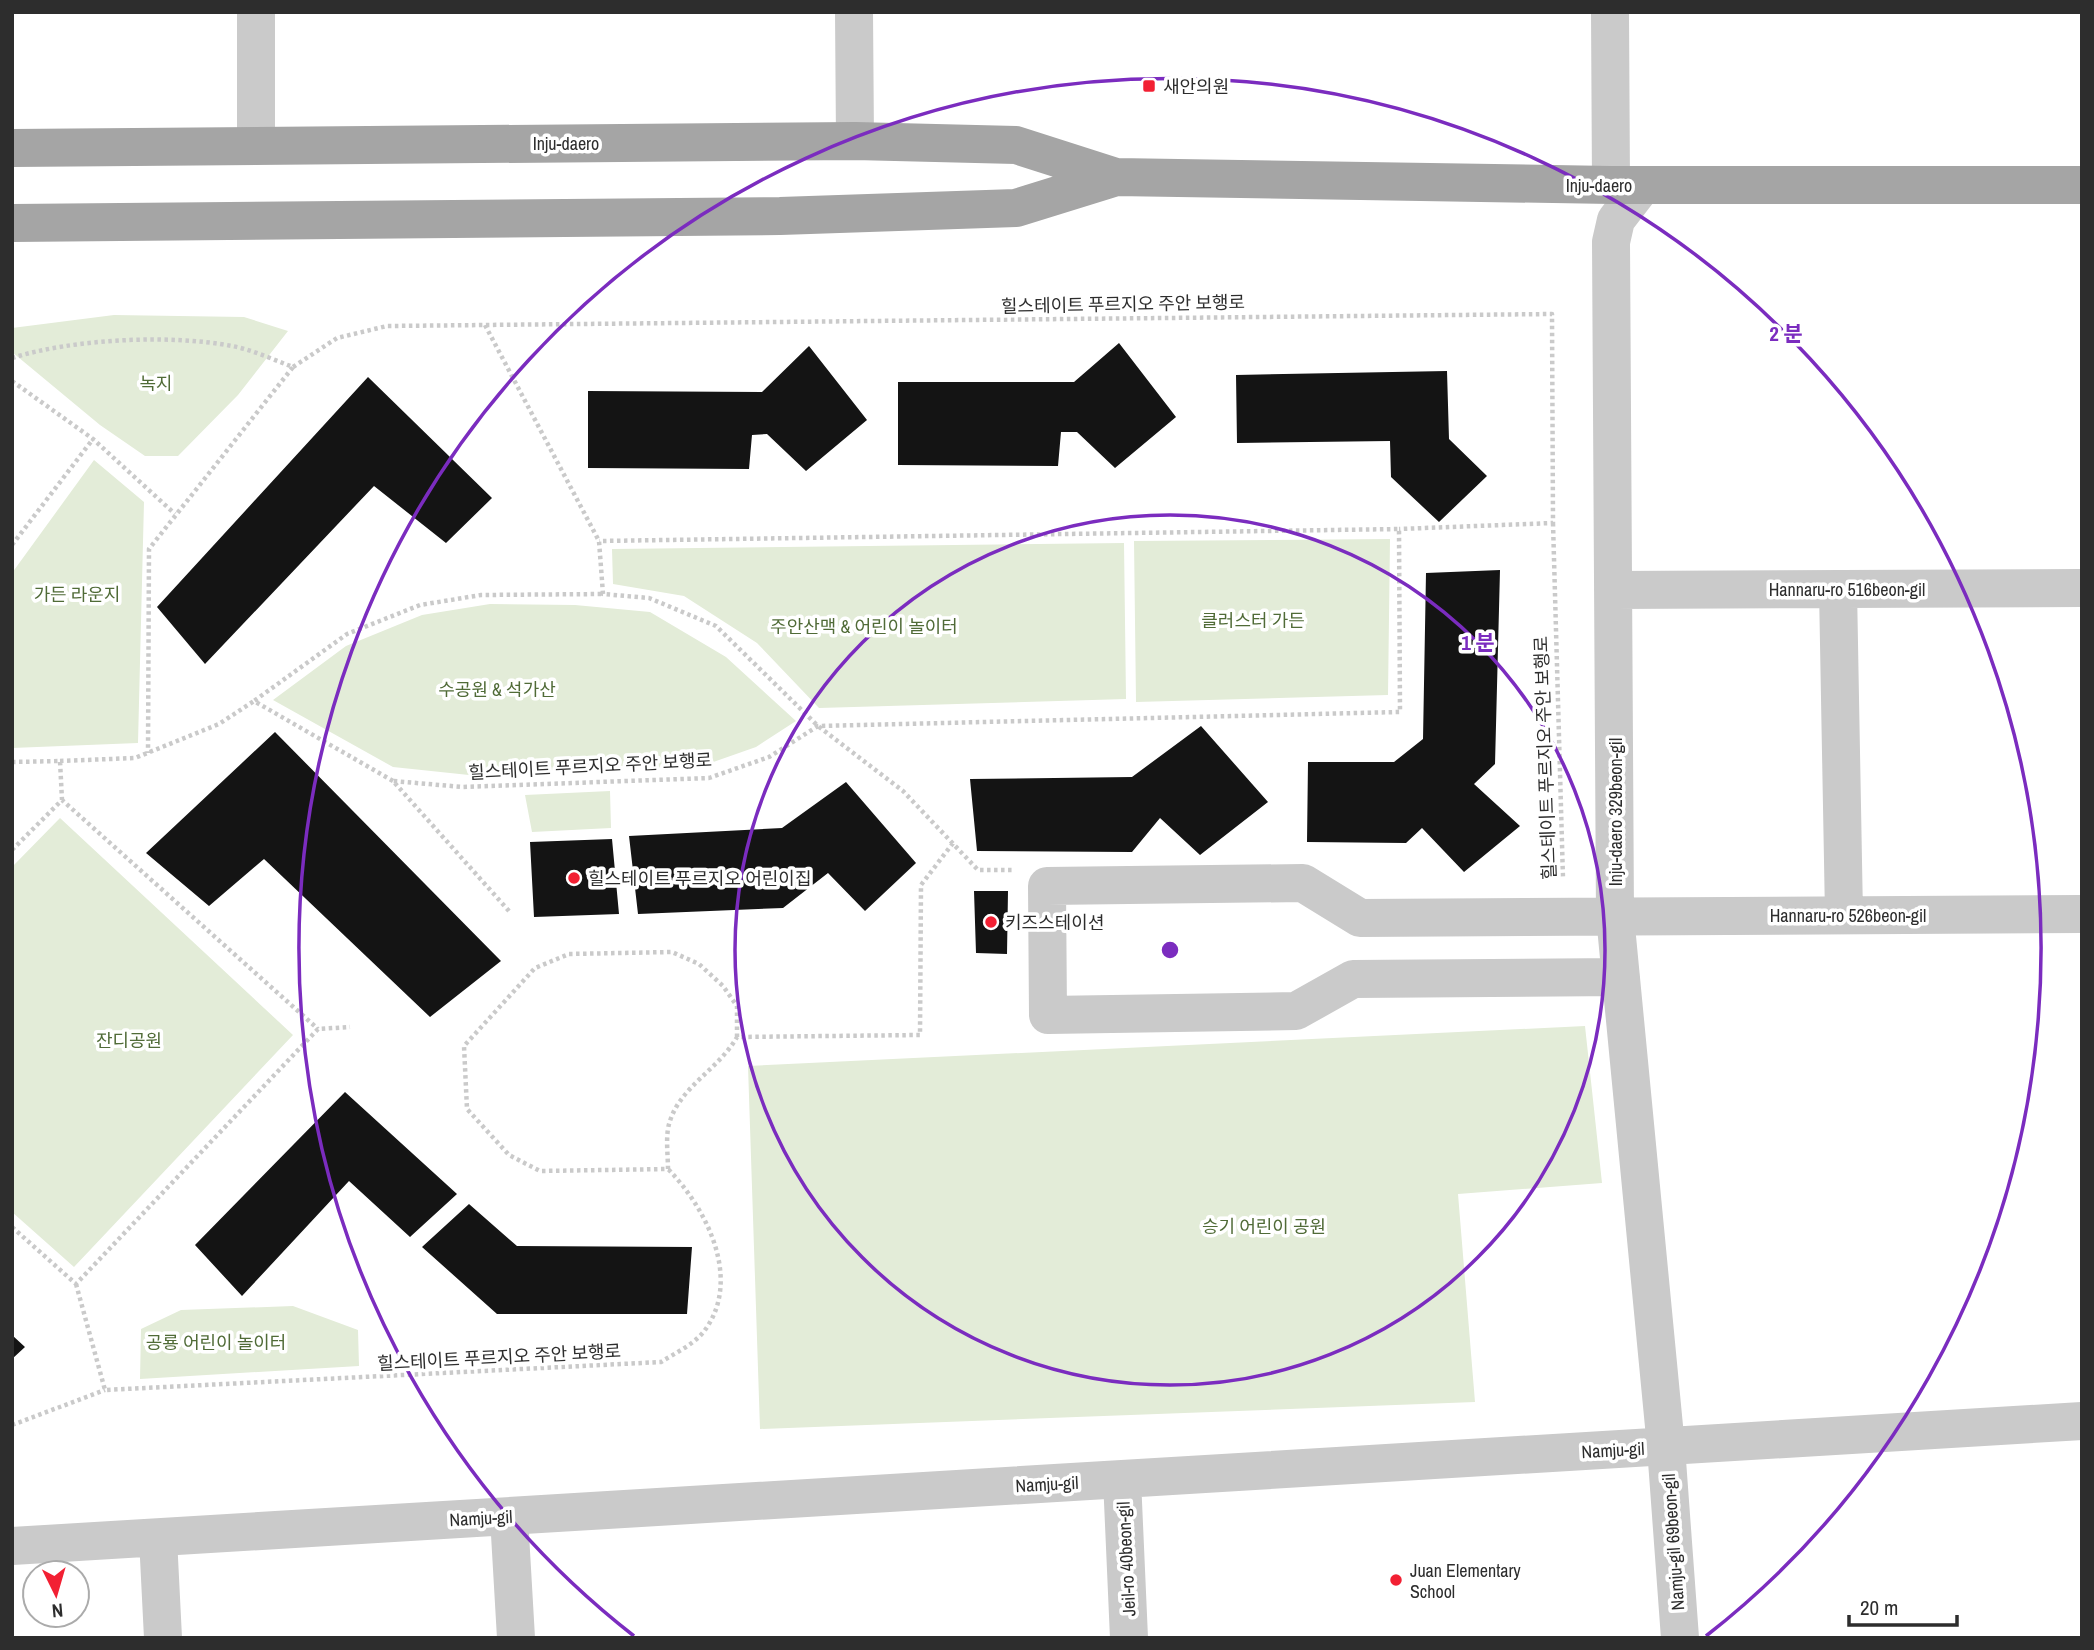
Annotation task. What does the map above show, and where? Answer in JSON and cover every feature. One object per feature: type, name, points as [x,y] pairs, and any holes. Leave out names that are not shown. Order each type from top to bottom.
[{"type":"main road","name":"Inju-daero","points":[[12,148],[855,141],[1016,145],[1116,177],[1627,185],[2082,185]]},
{"type":"main road","name":"Inju-daero","points":[[12,223],[780,216],[1016,208],[1116,177]]},
{"type":"street","points":[[256,12],[256,146]]},
{"type":"street","points":[[854,12],[855,141]]},
{"type":"street","points":[[1610,12],[1627,185]]},
{"type":"street","name":"Inju-daero 329beon-gil","points":[[1627,185],[1611,242],[1615,916],[1666,1447]]},
{"type":"street","name":"Hannaru-ro 516beon-gil","points":[[1613,590],[2082,588]]},
{"type":"street","points":[[1838,589],[1844,915]]},
{"type":"street","name":"Hannaru-ro 526beon-gil","points":[[1621,977],[1353,979],[1296,1011],[1048,1015],[1047,886],[1303,883],[1360,918],[2082,914]]},
{"type":"street","name":"Namju-gil","points":[[12,1546],[2082,1422]]},
{"type":"street","name":"Namju-gil 69beon-gil","points":[[1666,1447],[1680,1638]]},
{"type":"street","name":"Jeil-ro 40beon-gil","points":[[1122,1479],[1129,1638]]},
{"type":"street","points":[[509,1517],[516,1638]]},
{"type":"street","points":[[158,1538],[163,1638]]},
{"type":"path","name":"힐스테이트 푸르지오 주안 보행로","points":[[148,753],[149,549],[293,368],[337,338],[371,328],[485,325],[1552,314],[1553,523],[1563,882]]},
{"type":"path","points":[[485,325],[600,541],[603,594]]},
{"type":"path","points":[[12,358],[36,351],[94,342],[172,342],[233,346],[293,368]]},
{"type":"path","points":[[12,381],[93,439],[175,514]]},
{"type":"path","points":[[12,545],[93,439]]},
{"type":"path","points":[[600,541],[1399,529],[1553,523]]},
{"type":"path","points":[[818,726],[1400,712],[1399,529]]},
{"type":"path","points":[[12,762],[135,758],[219,724],[347,634],[420,606],[481,595],[603,594],[649,598],[716,626],[818,726],[902,790],[978,870],[1027,869]]},
{"type":"path","name":"힐스테이트 푸르지오 주안 보행로","points":[[254,701],[393,780],[509,911]]},
{"type":"path","name":"힐스테이트 푸르지오 주안 보행로","points":[[393,780],[463,787],[709,778],[769,757],[818,726]]},
{"type":"path","points":[[60,761],[62,800],[318,1029]]},
{"type":"path","points":[[12,850],[62,800]]},
{"type":"path","points":[[737,1037],[920,1035],[921,885],[953,843]]},
{"type":"path","points":[[1013,869],[1014,883]]},
{"type":"path","points":[[672,952],[699,964],[723,986],[737,1006],[737,1037],[726,1056],[689,1088],[669,1121],[668,1169],[540,1171],[509,1155],[467,1109],[464,1046],[535,968],[569,954],[672,952]]},
{"type":"path","points":[[76,1284],[318,1029],[350,1027]]},
{"type":"path","name":"힐스테이트 푸르지오 주안 보행로","points":[[12,1425],[104,1390],[661,1362],[704,1332],[720,1304],[718,1258],[710,1225],[690,1191],[668,1169]]},
{"type":"path","points":[[12,1227],[76,1284],[104,1390]]},
{"type":"green space","name":"녹지","points":[[114,315],[244,317],[288,331],[238,395],[178,456],[145,456],[100,425],[12,352],[12,328]]},
{"type":"green space","name":"가든 라운지","points":[[94,460],[144,502],[138,743],[12,748],[12,573]]},
{"type":"green space","name":"클러스터 가든","points":[[1390,539],[1388,695],[1136,702],[1134,541]]},
{"type":"green space","name":"주안산맥 & 어린이 놀이터","points":[[1124,543],[1126,699],[819,708],[757,643],[684,596],[613,584],[612,549]]},
{"type":"green space","name":"수공원 & 석가산","points":[[490,604],[575,605],[650,612],[726,657],[796,721],[756,747],[702,766],[469,775],[393,767],[273,700],[346,646],[422,615]]},
{"type":"green space","points":[[610,791],[611,828],[532,832],[525,795]]},
{"type":"green space","name":"잔디공원","points":[[60,818],[293,1035],[74,1267],[12,1212],[12,867]]},
{"type":"green space","name":"승기 어린이 공원","points":[[1585,1026],[1602,1183],[1458,1194],[1475,1402],[760,1429],[748,1066]]},
{"type":"green space","name":"공룡 어린이 놀이터","points":[[293,1306],[358,1330],[359,1366],[140,1379],[141,1329],[181,1310]]},
{"type":"building","points":[[1119,343],[1176,417],[1115,468],[1077,432],[1061,432],[1058,466],[898,465],[898,382],[1074,382]]},
{"type":"building","points":[[809,346],[867,420],[806,471],[767,434],[752,435],[749,469],[588,468],[588,391],[762,392]]},
{"type":"building","points":[[1447,371],[1449,439],[1487,476],[1439,522],[1391,477],[1390,441],[1237,443],[1236,375]]},
{"type":"building","points":[[368,377],[492,498],[446,543],[374,486],[205,664],[157,607]]},
{"type":"building","points":[[1500,570],[1495,764],[1474,784],[1520,826],[1464,872],[1422,828],[1406,843],[1307,842],[1308,762],[1394,762],[1423,739],[1426,573]]},
{"type":"building","points":[[1201,726],[1268,802],[1200,855],[1160,818],[1132,852],[977,851],[970,779],[1132,777]]},
{"type":"building","points":[[275,732],[501,961],[430,1017],[264,859],[209,906],[146,853]]},
{"type":"building","points":[[846,782],[916,863],[865,911],[828,873],[783,908],[638,914],[629,836],[782,828]]},
{"type":"building","name":"힐스테이트 푸르지오 어린이집","points":[[612,839],[619,914],[534,917],[530,842]]},
{"type":"building","name":"키즈스테이션","points":[[974,891],[1008,891],[1007,954],[976,953]]},
{"type":"building","points":[[345,1092],[457,1194],[410,1237],[349,1181],[242,1296],[195,1245]]},
{"type":"building","points":[[469,1204],[517,1246],[692,1247],[687,1314],[497,1314],[422,1247]]},
{"type":"building","points":[[12,1335],[25,1347],[12,1359]]},
{"type":"place","name":"새안의원","points":[[1149,86]]},
{"type":"place","name":"힐스테이트 푸르지오 어린이집","points":[[574,878]]},
{"type":"place","name":"키즈스테이션","points":[[991,922]]},
{"type":"place","name":"Juan Elementary School","points":[[1396,1580]]}]
